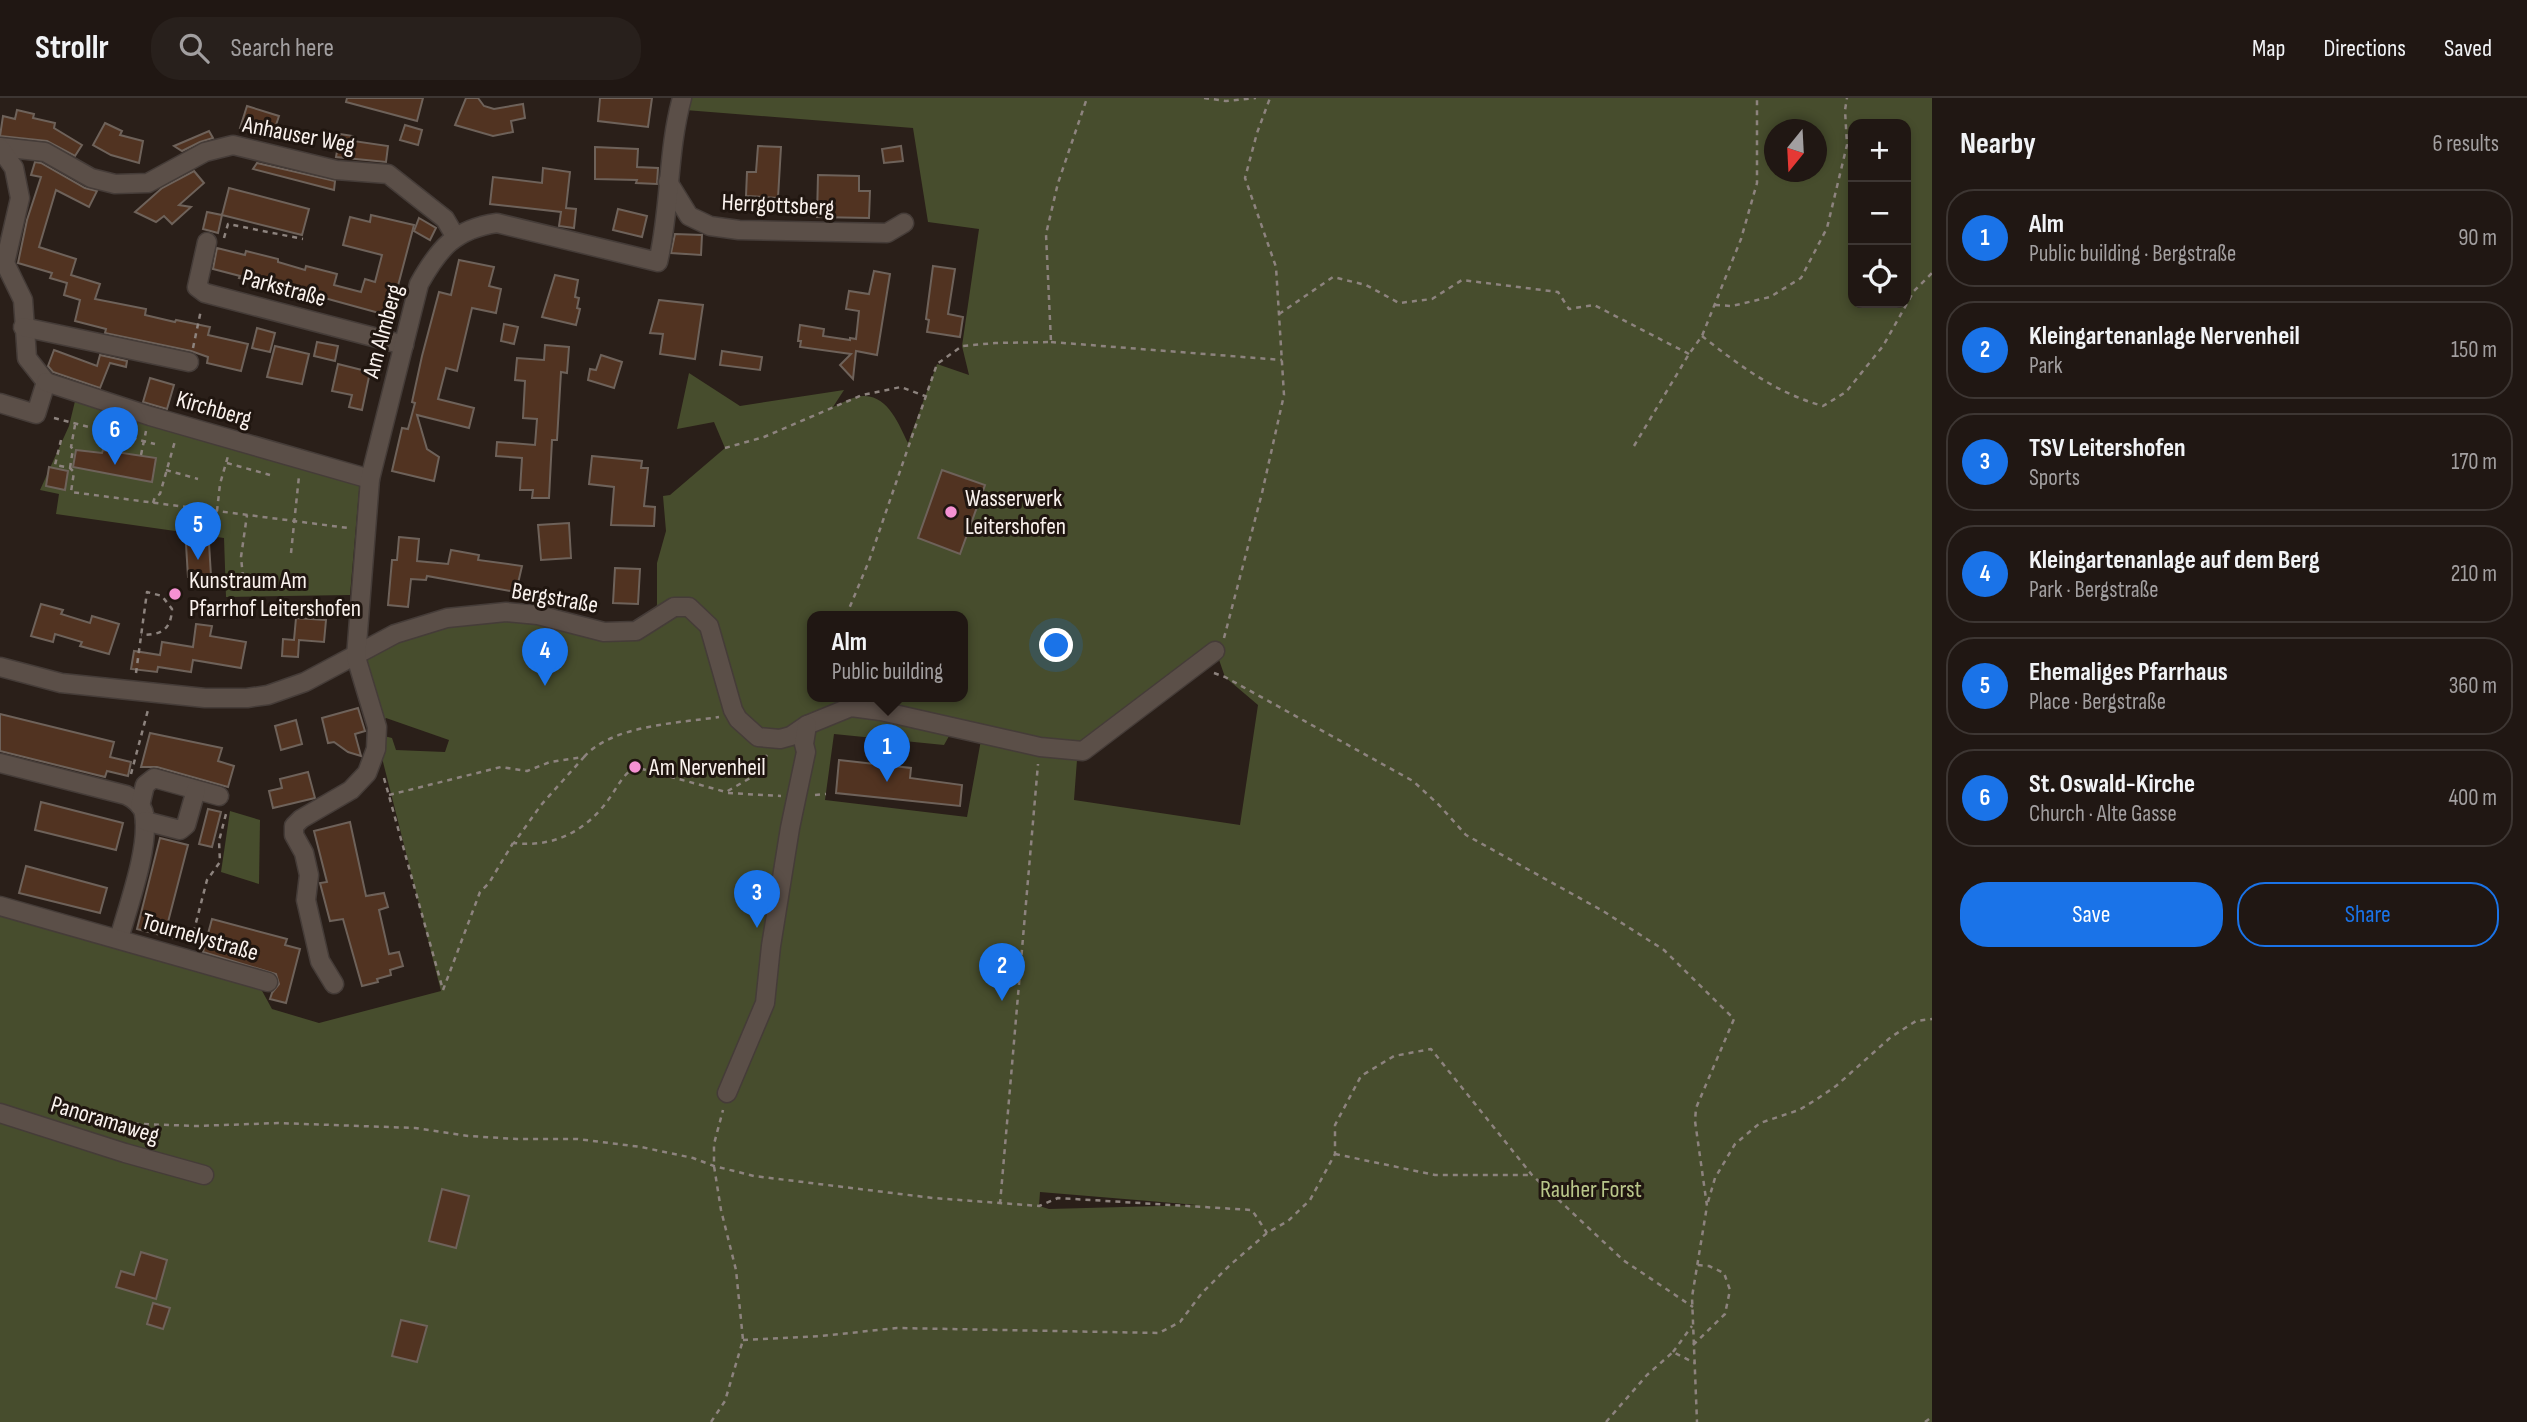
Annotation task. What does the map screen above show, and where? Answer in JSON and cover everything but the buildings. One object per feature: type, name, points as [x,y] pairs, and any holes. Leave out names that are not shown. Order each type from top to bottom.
[{"type":"street","points":[[668,182],[670,150],[681,98]]},
{"type":"street","name":"Anhauser Weg","points":[[0,147],[45,152],[91,178],[132,185],[148,183],[205,152],[233,145],[336,170],[388,174],[445,219],[455,236]]},
{"type":"street","points":[[0,147],[15,168],[20,198],[5,263],[23,300],[27,358],[46,382],[36,414],[0,402]]},
{"type":"street","name":"Herrgottsberg","points":[[668,182],[689,215],[710,226],[739,230],[887,233],[904,223]]},
{"type":"street","name":"Am Almberg","points":[[356,657],[370,479],[419,284],[433,258],[455,236],[480,225],[497,223],[658,262],[668,182]]},
{"type":"street","name":"Parkstraße","points":[[207,242],[197,287],[205,293],[404,345]]},
{"type":"street","name":"Kirchberg","points":[[23,327],[189,362]]},
{"type":"street","name":"Kirchberg","points":[[46,382],[180,425],[370,479]]},
{"type":"street","name":"Bergstraße","points":[[0,667],[61,683],[205,698],[268,695],[305,682],[395,634],[447,618],[506,612],[538,615],[604,632],[636,631],[674,607],[689,607],[709,626],[735,714]]},
{"type":"street","points":[[735,714],[758,737],[780,739],[790,736],[807,725],[851,707],[881,710],[953,729],[1040,747],[1083,751],[1215,651]]},
{"type":"street","points":[[334,984],[320,961],[306,900],[309,875],[304,853],[294,835],[294,826],[301,819],[351,790],[367,773],[376,749],[377,727],[356,657]]},
{"type":"street","points":[[727,1093],[765,1003],[771,946],[806,752],[804,744],[807,725]]},
{"type":"street","points":[[944,745],[953,729]]},
{"type":"street","points":[[0,763],[137,807],[180,830],[186,825],[196,790]]},
{"type":"street","points":[[137,807],[145,785],[154,778],[219,796]]},
{"type":"street","name":"Tournelystraße","points":[[119,939],[145,834],[137,807]]},
{"type":"street","name":"Tournelystraße","points":[[0,905],[268,982]]},
{"type":"street","name":"Panoramaweg","points":[[0,1113],[198,1176]]},
{"type":"path","points":[[1051,342],[1046,233],[1058,183],[1087,98]]},
{"type":"path","points":[[1204,98],[1226,101],[1256,98]]},
{"type":"path","points":[[1215,651],[1223,641],[1262,493],[1284,395],[1276,267],[1245,178],[1270,98]]},
{"type":"path","points":[[1634,446],[1702,336],[1741,239],[1757,183],[1757,98]]},
{"type":"path","points":[[1715,305],[1732,306],[1770,297],[1801,278],[1827,228],[1847,145],[1844,110],[1847,98]]},
{"type":"path","points":[[207,242],[223,238],[228,224],[303,239]]},
{"type":"path","points":[[1702,336],[1736,363],[1795,398],[1823,406],[1846,392],[1883,346],[1914,291],[1932,273]]},
{"type":"path","points":[[1279,314],[1333,277],[1366,285],[1399,303],[1432,299],[1462,280],[1558,292],[1569,309],[1594,305],[1689,354]]},
{"type":"path","points":[[189,362],[205,293]]},
{"type":"path","points":[[848,611],[869,561],[937,364],[962,346],[1051,342],[1282,360]]},
{"type":"path","points":[[725,448],[764,437],[863,395],[901,387],[925,397]]},
{"type":"path","points":[[36,414],[155,444]]},
{"type":"path","points":[[141,455],[150,416]]},
{"type":"path","points":[[70,468],[75,425]]},
{"type":"path","points":[[153,503],[155,497],[160,494],[180,425]]},
{"type":"path","points":[[61,440],[55,465],[70,468],[74,472],[71,492],[366,530]]},
{"type":"path","points":[[291,553],[301,459]]},
{"type":"path","points":[[217,511],[220,484],[227,463],[270,475]]},
{"type":"path","points":[[166,470],[198,479]]},
{"type":"path","points":[[160,494],[164,499],[163,504]]},
{"type":"path","points":[[244,587],[241,557],[247,515]]},
{"type":"path","points":[[133,690],[147,592],[162,596],[172,609],[171,621],[164,630],[151,635],[141,635]]},
{"type":"path","points":[[1194,666],[1225,677],[1413,781],[1466,835],[1603,911],[1664,950],[1734,1019],[1696,1108],[1695,1121],[1707,1206]]},
{"type":"path","points":[[137,807],[152,692]]},
{"type":"path","points":[[376,749],[443,990],[480,892],[489,883],[513,843],[541,805],[584,757],[608,739],[649,727],[735,714]]},
{"type":"path","points":[[1000,1204],[1040,747]]},
{"type":"path","points":[[389,795],[501,767],[527,771],[550,762],[584,757]]},
{"type":"path","points":[[726,792],[752,776],[762,763]]},
{"type":"path","points":[[513,843],[551,842],[565,838],[589,823],[624,774],[635,767],[726,792],[797,797]]},
{"type":"path","points":[[187,959],[207,880],[220,862],[219,841],[229,802],[219,796]]},
{"type":"path","points":[[1697,1422],[1692,1326],[1696,1265],[1707,1206],[1716,1178],[1735,1144],[1760,1123],[1798,1110],[1817,1099],[1836,1086],[1891,1037],[1916,1021],[1932,1019]]},
{"type":"path","points":[[743,1340],[897,1328],[1159,1333],[1180,1322],[1202,1293],[1267,1233],[1288,1222],[1310,1200],[1335,1154],[1335,1125],[1361,1076],[1394,1056],[1431,1049],[1532,1175],[1623,1260],[1693,1307]]},
{"type":"path","points":[[711,1422],[725,1401],[743,1340],[736,1270],[720,1210],[714,1166],[714,1144],[727,1093]]},
{"type":"path","points":[[72,1121],[197,1126],[278,1123],[401,1127],[468,1136],[578,1139],[641,1147],[693,1158],[754,1176],[933,1198],[1039,1206],[1058,1198],[1252,1210],[1267,1233]]},
{"type":"path","points":[[1335,1154],[1435,1175],[1532,1175]]},
{"type":"path","points":[[1693,1345],[1725,1314],[1730,1290],[1724,1273],[1709,1266],[1696,1265]]},
{"type":"path","points":[[1606,1422],[1647,1374],[1673,1352],[1692,1326]]},
{"type":"path","points":[[1673,1352],[1695,1363]]},
{"type":"path","points":[[1925,1422],[1932,1417]]},
{"type":"green space","name":"Rauher Forst","points":[[688,98],[1932,98],[1932,1422],[0,1422],[0,906],[255,978],[272,1009],[319,1023],[441,991],[382,758],[380,735],[392,738],[396,750],[445,752],[449,740],[386,718],[377,727],[356,657],[395,634],[506,612],[604,632],[655,619],[657,563],[666,531],[663,496],[670,495],[725,448],[714,422],[677,429],[689,373],[740,406],[844,390],[833,407],[857,397],[873,398],[881,401],[892,413],[908,443],[937,364],[969,375],[962,346],[979,229],[928,222],[913,128],[685,110]],"holes":[[[1216,651],[1225,677],[1258,705],[1240,825],[1074,800],[1077,760],[1042,756],[981,740],[967,817],[825,800],[834,734],[944,745],[953,729],[1083,751]],[[1040,1192],[1197,1205],[1049,1209],[1039,1206]]]},
{"type":"green space","points":[[76,397],[360,479],[350,595],[226,597],[224,538],[56,514],[59,494],[40,490],[69,426]]},
{"type":"green space","points":[[230,811],[260,820],[259,884],[221,872]]},
{"type":"place","name":"St. Oswald-Kirche","points":[[115,465]]},
{"type":"place","name":"Wasserwerk Leitershofen","points":[[951,512]]},
{"type":"place","name":"Ehemaliges Pfarrhaus","points":[[198,560]]},
{"type":"place","name":"Kunstraum Am Pfarrhof Leitershofen","points":[[175,594]]},
{"type":"place","name":"Kleingartenanlage auf dem Berg","points":[[545,686]]},
{"type":"place","name":"Am Nervenheil","points":[[635,767]]},
{"type":"place","name":"Alm","points":[[887,782]]},
{"type":"place","name":"TSV Leitershofen","points":[[757,928]]},
{"type":"place","name":"Kleingartenanlage Nervenheil","points":[[1002,1001]]}]
